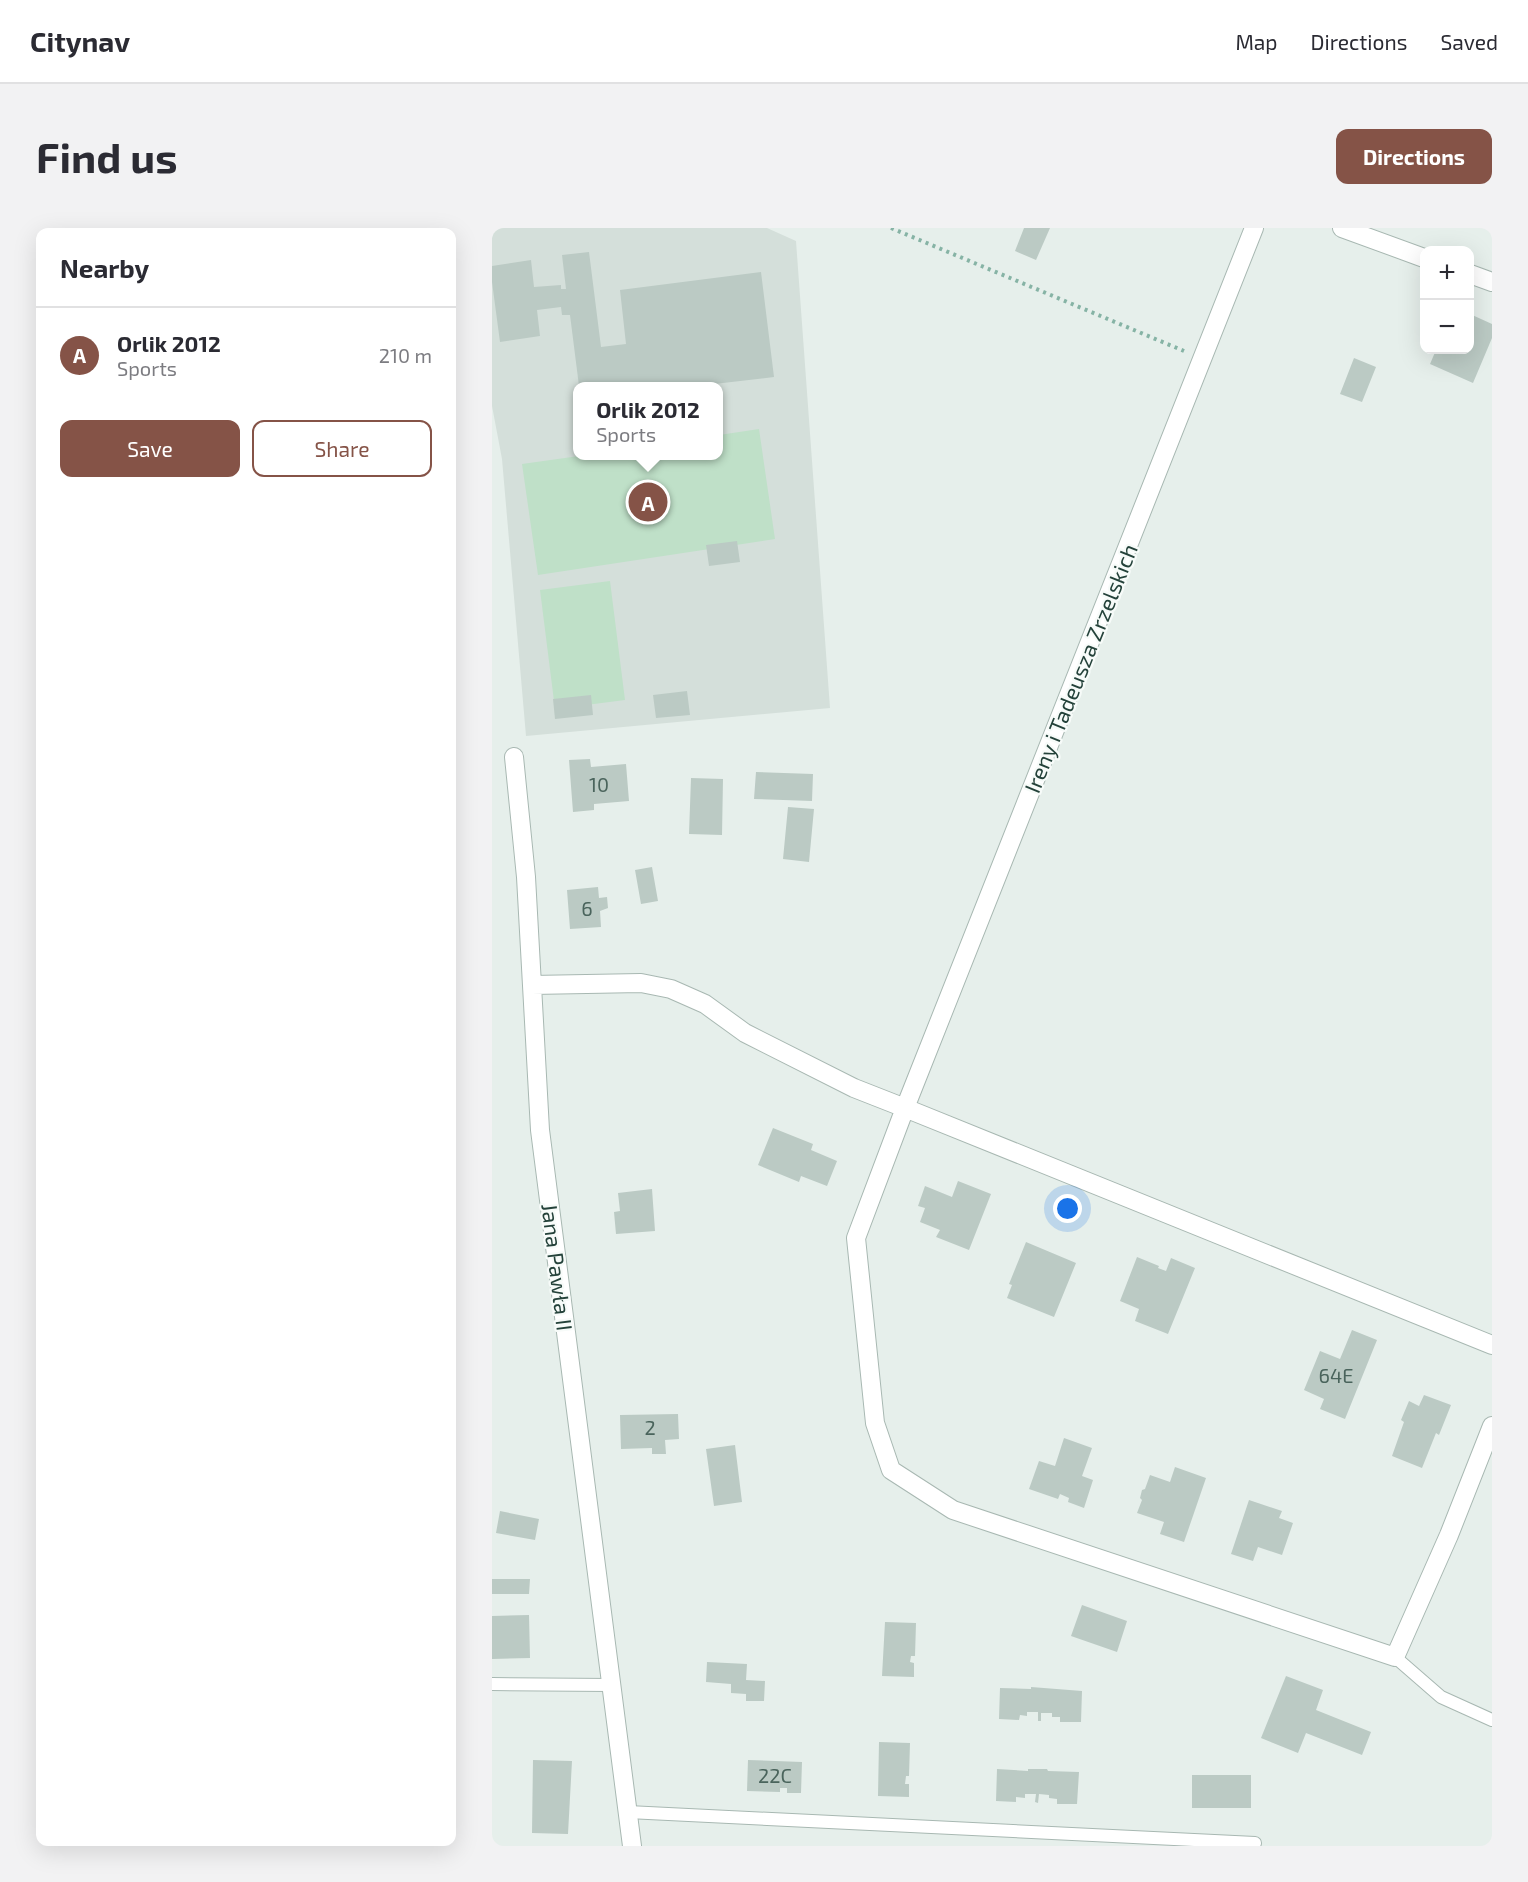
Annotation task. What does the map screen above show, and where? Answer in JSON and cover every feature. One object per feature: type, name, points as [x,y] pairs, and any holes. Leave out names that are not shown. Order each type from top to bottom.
[{"type":"street","name":"Ireny i Tadeusza Zrzelskich","points":[[1254,228],[905,1108],[856,1238],[874,1423],[891,1470],[953,1510],[1395,1657]]},
{"type":"street","points":[[1342,228],[1420,256]]},
{"type":"street","points":[[1474,275],[1492,282]]},
{"type":"street","name":"Jana Pawła II","points":[[514,757],[526,877],[540,1130],[632,1846]]},
{"type":"street","points":[[532,985],[641,983],[671,990],[705,1004],[745,1033],[854,1088],[1492,1345]]},
{"type":"street","points":[[1395,1657],[1449,1534],[1492,1426]]},
{"type":"lane","points":[[1395,1657],[1441,1697],[1492,1720]]},
{"type":"lane","points":[[492,1684],[611,1685]]},
{"type":"lane","points":[[627,1812],[1255,1843]]},
{"type":"path","points":[[891,228],[1202,359]]},
{"type":"shaded area","points":[[492,228],[767,228],[796,241],[830,708],[526,736],[502,459],[492,406]]},
{"type":"green space","points":[[759,429],[775,539],[538,575],[522,464],[573,457],[573,460],[723,460],[723,434]]},
{"type":"green space","points":[[610,581],[625,700],[555,709],[540,590]]},
{"type":"building","points":[[1024,228],[1050,228],[1036,260],[1015,251]]},
{"type":"building","points":[[589,252],[601,347],[626,344],[620,290],[761,272],[774,377],[723,383],[578,382],[570,315],[562,315],[561,307],[537,310],[540,336],[500,342],[492,266],[531,260],[534,287],[561,285],[561,289],[566,289],[562,255]]},
{"type":"building","points":[[1474,316],[1492,324],[1492,338],[1473,383],[1430,364],[1434,354],[1474,354]]},
{"type":"building","points":[[1354,358],[1376,367],[1362,402],[1340,394]]},
{"type":"building","points":[[737,541],[740,562],[709,566],[706,545]]},
{"type":"building","points":[[687,691],[690,715],[656,718],[653,695]]},
{"type":"building","points":[[591,695],[593,715],[555,719],[553,699]]},
{"type":"building","points":[[590,759],[591,767],[626,764],[629,801],[594,804],[594,810],[573,812],[569,760]]},
{"type":"building","points":[[756,772],[813,774],[812,801],[754,799]]},
{"type":"building","points":[[691,778],[723,779],[722,835],[689,834]]},
{"type":"building","points":[[788,807],[814,809],[809,862],[783,859]]},
{"type":"building","points":[[652,867],[658,901],[641,904],[635,870]]},
{"type":"building","points":[[598,887],[599,898],[607,897],[608,908],[600,911],[601,927],[570,929],[567,890]]},
{"type":"building","points":[[773,1128],[813,1144],[811,1150],[837,1161],[827,1186],[801,1176],[799,1182],[758,1165]]},
{"type":"building","points":[[958,1181],[991,1194],[969,1250],[936,1237],[940,1230],[920,1222],[925,1208],[918,1206],[925,1186],[952,1197]]},
{"type":"building","points":[[652,1189],[655,1231],[616,1234],[614,1212],[620,1211],[618,1193]]},
{"type":"building","points":[[1026,1242],[1076,1263],[1054,1317],[1007,1298],[1012,1285],[1009,1284]]},
{"type":"building","points":[[1137,1257],[1166,1271],[1171,1258],[1195,1268],[1168,1334],[1135,1321],[1139,1309],[1120,1301]]},
{"type":"building","points":[[1352,1330],[1377,1340],[1345,1419],[1320,1409],[1324,1399],[1304,1390],[1320,1351],[1340,1359]]},
{"type":"building","points":[[1424,1395],[1451,1405],[1439,1435],[1436,1433],[1422,1468],[1392,1456],[1404,1422],[1401,1420],[1409,1401],[1419,1406]]},
{"type":"building","points":[[678,1414],[679,1439],[665,1440],[666,1454],[652,1454],[652,1448],[621,1449],[620,1415]]},
{"type":"building","points":[[1064,1438],[1092,1448],[1082,1476],[1093,1480],[1084,1508],[1068,1502],[1069,1498],[1060,1494],[1058,1499],[1029,1489],[1039,1461],[1055,1466]]},
{"type":"building","points":[[735,1445],[742,1502],[714,1506],[706,1449]]},
{"type":"building","points":[[1175,1467],[1206,1478],[1184,1542],[1160,1534],[1164,1522],[1137,1513],[1142,1500],[1140,1498],[1142,1490],[1145,1489],[1150,1475],[1170,1482]]},
{"type":"building","points":[[1249,1500],[1282,1511],[1279,1518],[1293,1523],[1282,1555],[1258,1547],[1253,1561],[1231,1554]]},
{"type":"building","points":[[500,1511],[539,1519],[535,1540],[496,1533]]},
{"type":"building","points":[[492,1579],[530,1579],[529,1594],[492,1594]]},
{"type":"building","points":[[1082,1605],[1127,1621],[1117,1652],[1071,1636]]},
{"type":"building","points":[[529,1615],[530,1658],[492,1659],[492,1616]]},
{"type":"building","points":[[885,1622],[916,1623],[915,1656],[911,1656],[910,1662],[914,1663],[914,1677],[882,1676]]},
{"type":"building","points":[[707,1662],[747,1664],[746,1680],[765,1681],[764,1701],[746,1701],[746,1694],[731,1693],[731,1684],[706,1682]]},
{"type":"building","points":[[1286,1676],[1323,1690],[1316,1710],[1371,1732],[1362,1755],[1306,1733],[1298,1753],[1261,1738]]},
{"type":"building","points":[[1031,1687],[1082,1691],[1081,1722],[1060,1722],[1060,1717],[1052,1717],[1052,1713],[1041,1713],[1041,1721],[1038,1721],[1038,1712],[1027,1712],[1027,1716],[1020,1715],[1019,1720],[999,1719],[1000,1688],[1031,1689]]},
{"type":"building","points":[[879,1742],[910,1743],[909,1776],[906,1776],[905,1784],[909,1784],[909,1797],[878,1796]]},
{"type":"building","points":[[533,1760],[572,1761],[568,1834],[532,1833]]},
{"type":"building","points":[[748,1760],[802,1762],[801,1793],[787,1793],[787,1788],[780,1788],[780,1792],[747,1791]]},
{"type":"building","points":[[997,1769],[1028,1771],[1028,1769],[1047,1769],[1048,1771],[1079,1772],[1077,1804],[1057,1804],[1057,1799],[1039,1794],[1038,1803],[1035,1802],[1036,1794],[1025,1794],[1025,1798],[1016,1797],[1016,1802],[996,1801]]},
{"type":"building","points":[[1192,1775],[1251,1775],[1251,1808],[1192,1808]]},
{"type":"place","name":"Orlik 2012","points":[[648,502]]}]
